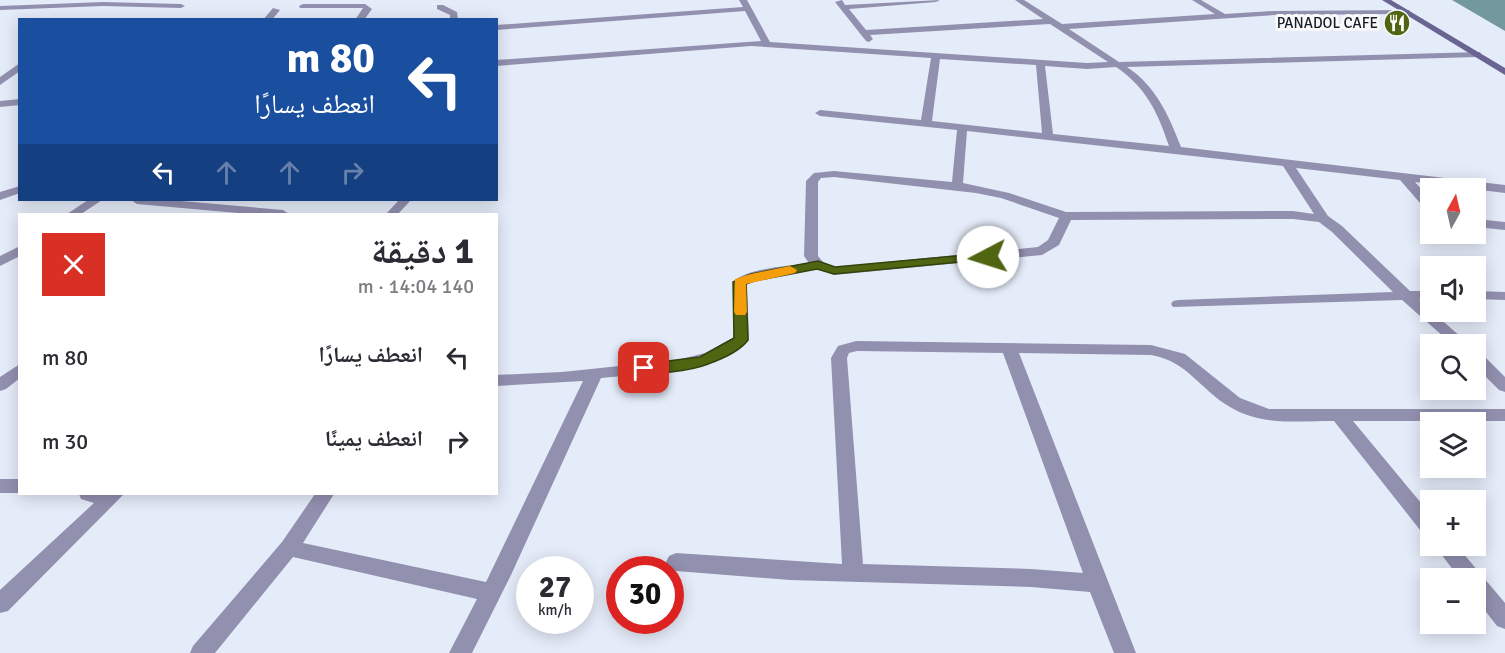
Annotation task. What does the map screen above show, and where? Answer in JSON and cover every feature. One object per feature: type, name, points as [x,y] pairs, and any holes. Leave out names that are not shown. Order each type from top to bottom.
[{"type":"street","points":[[743,0],[766,43]]},
{"type":"street","points":[[840,4],[936,0]]},
{"type":"street","points":[[1019,0],[1119,65],[1146,86],[1165,116],[1176,150]]},
{"type":"street","points":[[1196,0],[1223,16]]},
{"type":"street","points":[[1386,0],[1505,72]]},
{"type":"street","points":[[0,8],[103,4],[181,6]]},
{"type":"street","points":[[840,4],[879,51]]},
{"type":"street","points":[[303,6],[364,6],[368,9],[361,18]]},
{"type":"street","points":[[440,7],[454,14],[454,18]]},
{"type":"street","points":[[498,28],[660,12],[747,9]]},
{"type":"street","points":[[269,18],[276,10]]},
{"type":"street","points":[[864,33],[1305,12],[1406,12]]},
{"type":"street","points":[[498,63],[766,43],[1087,66],[1477,54]]},
{"type":"street","points":[[926,124],[936,55]]},
{"type":"street","points":[[1040,63],[1048,138]]},
{"type":"street","points":[[0,69],[18,67]]},
{"type":"street","points":[[0,82],[18,67]]},
{"type":"street","points":[[0,104],[18,102]]},
{"type":"street","points":[[820,113],[1176,150],[1505,189]]},
{"type":"street","points":[[957,186],[962,128]]},
{"type":"street","points":[[1287,163],[1323,219],[1337,229],[1449,334]]},
{"type":"street","points":[[818,265],[811,256],[812,181],[818,175],[834,174],[957,186],[997,193],[1045,212],[1066,216],[1293,215],[1323,219]]},
{"type":"street","points":[[1404,177],[1420,195]]},
{"type":"street","points":[[0,196],[18,190]]},
{"type":"street","points":[[75,213],[94,201]]},
{"type":"street","points":[[147,201],[273,213]]},
{"type":"street","points":[[393,213],[404,201]]},
{"type":"street","points":[[498,381],[571,378],[595,373],[703,361],[729,349],[741,340],[740,282],[818,265],[834,271],[1042,251],[1054,242],[1066,216]]},
{"type":"street","points":[[1486,224],[1505,226]]},
{"type":"street","points":[[0,262],[18,251]]},
{"type":"street","points":[[1178,304],[1420,295]]},
{"type":"street","points":[[1486,295],[1505,296]]},
{"type":"street","points":[[853,572],[839,358],[843,350],[856,346],[1170,352],[1185,359],[1231,400],[1247,409],[1269,415],[1505,415]]},
{"type":"street","points":[[1010,350],[1125,653]]},
{"type":"street","points":[[1486,368],[1505,386]]},
{"type":"street","points":[[0,385],[18,371]]},
{"type":"street","points":[[460,653],[492,593],[595,373]]},
{"type":"street","points":[[1339,416],[1420,515]]},
{"type":"street","points":[[0,486],[18,486]]},
{"type":"street","points":[[201,653],[289,548],[324,495]]},
{"type":"street","points":[[0,604],[112,496]]},
{"type":"street","points":[[289,548],[492,593]]},
{"type":"street","points":[[1453,556],[1463,568]]},
{"type":"street","points":[[684,563],[790,570],[1030,578],[1097,583]]},
{"type":"street","points":[[1486,596],[1505,619]]},
{"type":"shaded area","points":[[1452,0],[1505,0],[1505,31]]},
{"type":"slow traffic","points":[[740,312],[740,282],[790,270]]},
{"type":"place","name":"PANADOL CAFE","points":[[1397,23]]},
{"type":"route","points":[[644,368],[670,367],[703,361],[729,349],[741,340],[740,282],[751,278],[818,265],[834,271],[988,257]]}]
